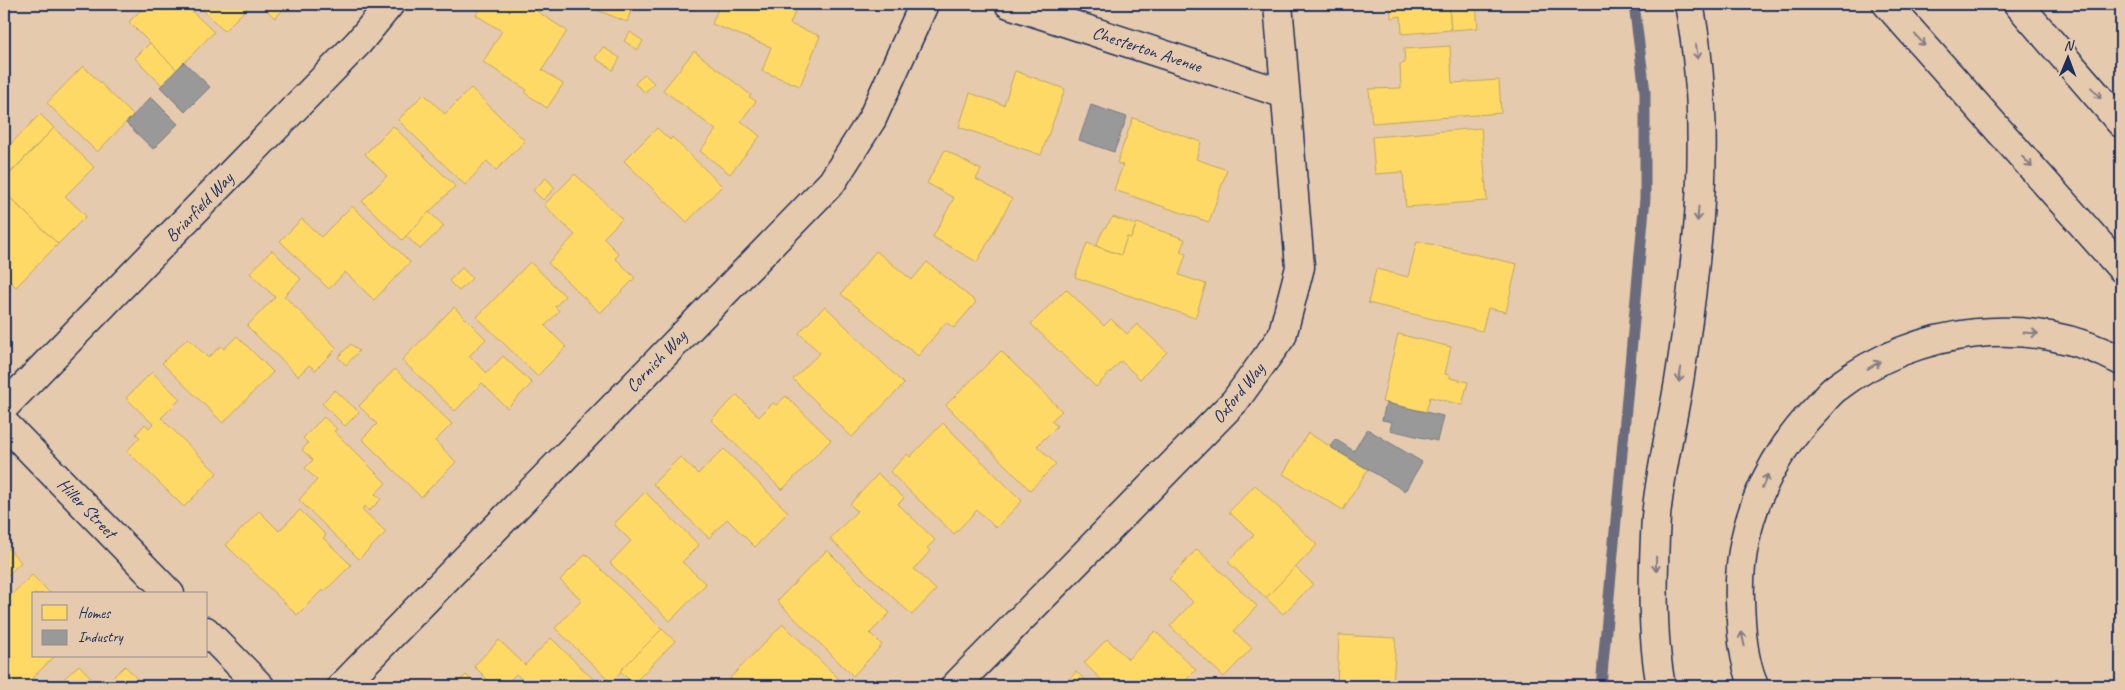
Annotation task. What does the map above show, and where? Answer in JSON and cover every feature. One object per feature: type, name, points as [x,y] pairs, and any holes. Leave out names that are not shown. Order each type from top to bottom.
[{"type":"main road","name":"Briarfield Way","points":[[4,407],[359,42],[390,4]]},
{"type":"main road","name":"Cornish Way","points":[[342,686],[832,182],[872,120],[924,4]]},
{"type":"main road","name":"Chesterton Avenue","points":[[1009,4],[1285,94]]},
{"type":"main road","name":"Oxford Way","points":[[955,686],[1235,402],[1282,336],[1300,267],[1278,4]]},
{"type":"main road","points":[[1661,686],[1655,610],[1656,516],[1687,322],[1701,173],[1702,108],[1698,48],[1688,4]]},
{"type":"main road","points":[[1887,4],[2121,268]]},
{"type":"main road","points":[[2018,4],[2121,123]]},
{"type":"main road","points":[[1754,686],[1741,629],[1739,578],[1747,524],[1768,473],[1797,429],[1836,388],[1886,358],[1940,338],[1994,330],[2049,334],[2104,351],[2121,360]]},
{"type":"main road","name":"Hiller Street","points":[[4,423],[168,592]]},
{"type":"main road","points":[[208,633],[260,686]]},
{"type":"building: Homes","points":[[147,4],[184,4],[214,32],[177,70],[129,22]]},
{"type":"building: Homes","points":[[197,4],[251,4],[224,31]]},
{"type":"building: Homes","points":[[260,4],[289,4],[275,18]]},
{"type":"building: Homes","points":[[483,4],[526,4],[567,31],[542,70],[563,84],[547,108],[525,93],[527,90],[483,62],[502,31],[476,15]]},
{"type":"building: Homes","points":[[599,4],[633,4],[627,22],[597,10]]},
{"type":"building: Homes","points":[[720,4],[798,4],[790,24],[820,36],[800,86],[762,71],[771,47],[712,24]]},
{"type":"building: Homes","points":[[1390,4],[1449,4],[1451,30],[1402,34],[1401,16],[1391,18]]},
{"type":"building: Homes","points":[[1449,4],[1476,4],[1478,28],[1451,30]]},
{"type":"building: Homes","points":[[630,32],[643,41],[638,50],[624,41]]},
{"type":"building: Homes","points":[[150,43],[177,70],[162,85],[135,58]]},
{"type":"building: Homes","points":[[1450,46],[1452,83],[1499,80],[1501,113],[1372,123],[1369,89],[1401,88],[1400,64],[1405,63],[1404,49]]},
{"type":"building: Homes","points":[[603,47],[620,58],[613,70],[595,58]]},
{"type":"building: Homes","points":[[694,51],[751,95],[749,97],[756,101],[741,121],[760,136],[730,174],[700,151],[716,130],[663,90]]},
{"type":"building: Homes","points":[[83,66],[133,115],[97,152],[47,103]]},
{"type":"building: Homes","points":[[1015,71],[1065,89],[1041,155],[959,127],[970,93],[1004,105]]},
{"type":"building: Homes","points":[[644,74],[654,83],[645,92],[635,84]]},
{"type":"building: Homes","points":[[471,88],[525,141],[496,170],[487,161],[465,185],[398,120],[424,94],[445,114]]},
{"type":"building: Homes","points":[[40,114],[54,128],[8,175],[4,171],[4,151]]},
{"type":"building: Homes","points":[[1133,118],[1201,142],[1196,159],[1227,170],[1209,222],[1114,190],[1123,165],[1117,163]]},
{"type":"building: Homes","points":[[393,126],[455,186],[402,240],[362,201],[387,176],[365,154]]},
{"type":"building: Homes","points":[[54,128],[94,167],[65,196],[86,216],[58,244],[4,192],[4,180]]},
{"type":"building: Homes","points":[[657,128],[670,140],[672,137],[722,186],[687,222],[624,161]]},
{"type":"building: Homes","points":[[1481,128],[1487,201],[1406,207],[1403,172],[1375,174],[1372,137]]},
{"type":"building: Homes","points":[[945,150],[981,170],[976,179],[1012,199],[977,262],[933,237],[954,198],[927,183]]},
{"type":"building: Homes","points":[[575,174],[622,219],[603,238],[619,254],[615,258],[635,278],[600,313],[548,263],[575,235],[544,205]]},
{"type":"building: Homes","points":[[546,178],[555,188],[543,200],[533,190]]},
{"type":"building: Homes","points":[[4,195],[6,198],[8,196],[58,244],[16,287],[4,276]]},
{"type":"building: Homes","points":[[352,206],[410,262],[374,300],[345,272],[329,289],[280,241],[302,219],[321,237]]},
{"type":"building: Homes","points":[[429,212],[444,226],[420,249],[406,236]]},
{"type":"building: Homes","points":[[1113,217],[1136,225],[1131,238],[1127,237],[1121,255],[1096,246],[1102,232]]},
{"type":"building: Homes","points":[[1137,223],[1185,239],[1180,252],[1186,254],[1179,275],[1206,284],[1195,318],[1075,277],[1087,243],[1121,255],[1127,237],[1131,238]]},
{"type":"building: Homes","points":[[1417,241],[1517,264],[1506,312],[1488,308],[1482,331],[1368,303],[1376,269],[1408,277]]},
{"type":"building: Homes","points":[[272,250],[301,279],[284,296],[337,348],[315,370],[309,365],[298,376],[247,326],[275,297],[250,273]]},
{"type":"building: Homes","points":[[876,251],[912,280],[927,262],[976,302],[954,328],[946,322],[918,356],[841,294]]},
{"type":"building: Homes","points":[[530,262],[565,296],[555,307],[559,311],[545,326],[566,347],[537,376],[477,317]]},
{"type":"building: Homes","points":[[462,268],[472,278],[459,291],[449,281]]},
{"type":"building: Homes","points":[[1066,289],[1104,326],[1111,319],[1127,334],[1137,324],[1167,352],[1140,379],[1121,361],[1096,387],[1031,324]]},
{"type":"building: Homes","points":[[825,306],[904,384],[852,437],[793,379],[820,353],[799,333]]},
{"type":"building: Homes","points":[[454,307],[486,339],[469,356],[487,373],[503,356],[532,383],[507,408],[482,383],[455,411],[402,360]]},
{"type":"building: Homes","points":[[1398,334],[1451,347],[1445,374],[1450,375],[1450,378],[1468,382],[1462,405],[1430,397],[1426,412],[1382,402]]},
{"type":"building: Homes","points":[[237,336],[273,372],[223,423],[162,363],[188,338],[208,358],[221,346],[224,349]]},
{"type":"building: Homes","points":[[351,344],[359,351],[346,365],[338,357]]},
{"type":"building: Homes","points":[[1001,351],[1062,411],[1051,421],[1057,426],[1037,446],[1056,464],[1030,490],[946,405]]},
{"type":"building: Homes","points":[[395,369],[452,424],[435,441],[456,462],[421,497],[362,439],[377,424],[359,406]]},
{"type":"building: Homes","points":[[152,372],[180,399],[161,418],[217,473],[184,507],[127,451],[140,437],[136,434],[145,424],[149,428],[153,424],[126,398]]},
{"type":"building: Homes","points":[[335,390],[359,412],[345,426],[322,403]]},
{"type":"building: Homes","points":[[737,395],[759,417],[773,403],[776,405],[786,396],[831,440],[782,490],[711,420]]},
{"type":"building: Homes","points":[[324,417],[337,429],[334,431],[386,483],[375,494],[381,499],[369,511],[365,506],[362,509],[386,532],[359,559],[299,500],[317,480],[305,468],[313,460],[302,450],[308,443],[303,438]]},
{"type":"building: Homes","points":[[943,423],[1022,501],[996,528],[977,510],[954,534],[890,472],[907,454],[910,457]]},
{"type":"building: Homes","points":[[1308,433],[1368,469],[1343,510],[1283,474]]},
{"type":"building: Homes","points":[[724,449],[788,512],[755,547],[727,519],[709,538],[653,484],[680,457],[698,474]]},
{"type":"building: Homes","points":[[878,474],[904,498],[898,504],[935,540],[927,548],[930,551],[914,569],[936,590],[912,615],[830,539],[857,511],[850,504]]},
{"type":"building: Homes","points":[[1255,485],[1317,545],[1266,598],[1228,562],[1254,535],[1229,512]]},
{"type":"building: Homes","points":[[645,492],[699,545],[682,562],[706,584],[670,621],[610,563],[631,541],[614,524]]},
{"type":"building: Homes","points":[[300,510],[326,535],[323,538],[351,565],[297,615],[226,545],[259,511],[279,531]]},
{"type":"building: Homes","points":[[4,544],[21,562],[4,579]]},
{"type":"building: Homes","points":[[1197,549],[1257,606],[1234,631],[1252,648],[1224,677],[1170,626],[1193,602],[1169,579]]},
{"type":"building: Homes","points":[[827,550],[890,613],[870,633],[882,645],[853,676],[777,601]]},
{"type":"building: Homes","points":[[586,554],[662,629],[611,682],[555,628],[582,600],[560,580]]},
{"type":"building: Homes","points":[[1295,567],[1313,584],[1283,614],[1266,598]]},
{"type":"building: Homes","points":[[32,575],[49,592],[32,592],[32,658],[53,658],[24,686],[4,686],[4,602]]},
{"type":"building: Homes","points":[[783,624],[842,682],[837,686],[738,686],[730,678]]},
{"type":"building: Homes","points":[[662,629],[675,641],[633,684],[620,671]]},
{"type":"building: Homes","points":[[1155,631],[1196,670],[1185,681],[1191,686],[1108,686],[1084,663],[1107,639],[1128,659]]},
{"type":"building: Homes","points":[[1339,635],[1396,638],[1393,686],[1337,686]]},
{"type":"building: Homes","points":[[551,638],[600,686],[529,686],[516,674],[504,686],[494,686],[474,666],[499,640],[525,665]]},
{"type":"building: Homes","points":[[79,665],[99,686],[56,686]]},
{"type":"building: Homes","points":[[125,666],[144,686],[103,686]]},
{"type":"building: Homes","points":[[1076,672],[1092,686],[1063,686]]},
{"type":"building: Homes","points":[[466,675],[478,686],[455,686]]},
{"type":"building: Industry","points":[[184,62],[210,87],[185,112],[160,87]]},
{"type":"building: Industry","points":[[151,97],[178,124],[153,149],[126,123]]},
{"type":"building: Industry","points":[[1091,105],[1127,117],[1114,152],[1079,140]]},
{"type":"building: Industry","points":[[1386,403],[1443,416],[1437,441],[1390,430],[1392,422],[1382,420]]},
{"type":"building: Industry","points":[[1367,429],[1422,462],[1405,491],[1330,447],[1335,439],[1354,451]]},
{"type":"waterway","points":[[1601,686],[1645,198],[1645,92],[1634,4]]}]
